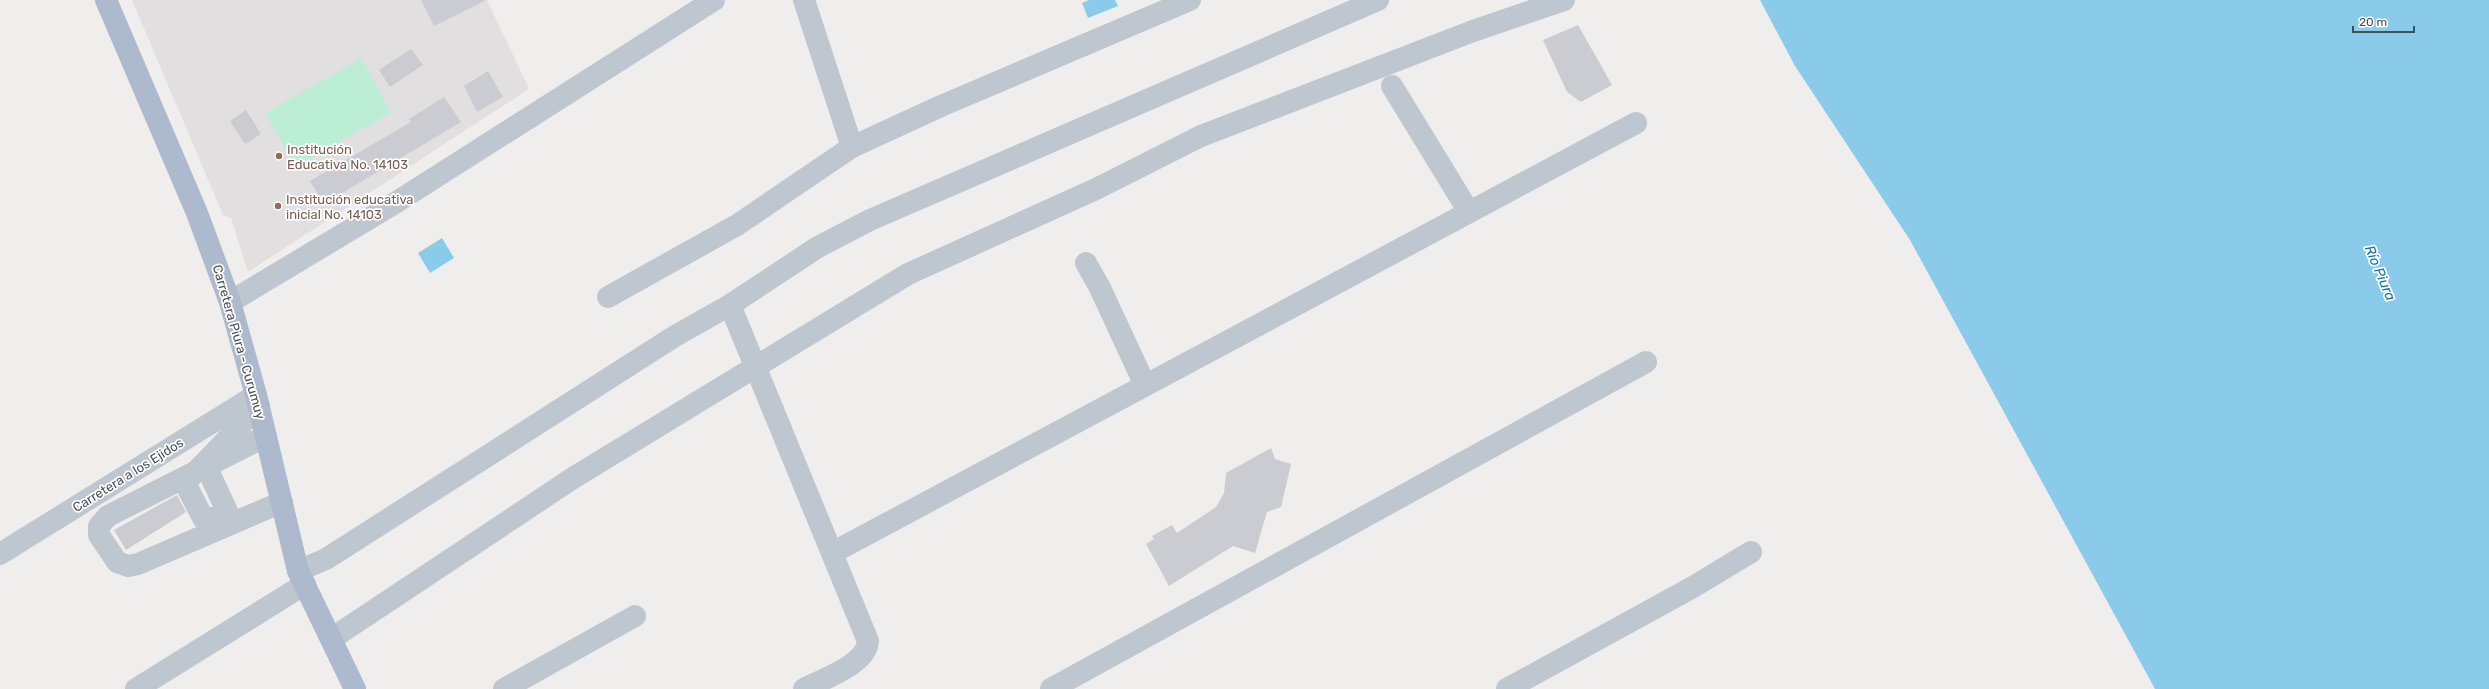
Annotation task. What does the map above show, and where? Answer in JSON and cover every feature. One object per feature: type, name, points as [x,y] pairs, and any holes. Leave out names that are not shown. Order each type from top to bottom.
[{"type":"main road","name":"Carretera Piura - Curumuy","points":[[106,0],[197,213],[230,302],[257,400],[301,577],[355,689]]},
{"type":"street","points":[[230,302],[394,203],[714,0]]},
{"type":"street","points":[[804,0],[852,147]]},
{"type":"street","points":[[608,296],[737,225],[852,147],[941,106],[1190,0]]},
{"type":"street","points":[[136,689],[326,559],[675,336],[730,305],[818,247],[870,220],[1378,0]]},
{"type":"street","points":[[331,639],[573,478],[908,274],[1096,189],[1201,136],[1473,31],[1564,0]]},
{"type":"street","points":[[1392,86],[1469,212]]},
{"type":"street","points":[[832,553],[1636,122]]},
{"type":"street","points":[[1086,263],[1100,288],[1145,385]]},
{"type":"street","points":[[730,305],[757,367],[868,640],[868,646],[859,660],[804,689]]},
{"type":"street","points":[[1051,689],[1646,362]]},
{"type":"street","points":[[201,470],[257,400]]},
{"type":"street","name":"Carretera a los Ejidos","points":[[0,554],[257,400]]},
{"type":"street","points":[[266,436],[108,516],[99,526],[98,536],[116,562],[128,566],[138,564],[235,520],[284,510]]},
{"type":"street","points":[[201,470],[235,520]]},
{"type":"street","points":[[1507,689],[1693,587],[1751,552]]},
{"type":"street","points":[[504,689],[635,616]]},
{"type":"shaded area","points":[[132,0],[487,0],[529,89],[248,272],[231,218],[223,215]]},
{"type":"green space","points":[[361,58],[391,112],[296,167],[265,113]]},
{"type":"water","points":[[1089,0],[1115,0],[1118,6],[1088,18],[1082,3]]},
{"type":"water","name":"Río Piura","points":[[1760,0],[2489,0],[2489,689],[2155,689],[1910,240],[1795,66]]},
{"type":"water","points":[[442,238],[454,258],[430,273],[418,253]]},
{"type":"building","points":[[421,0],[486,0],[434,26]]},
{"type":"building","points":[[1578,25],[1612,85],[1581,102],[1567,92],[1543,40]]},
{"type":"building","points":[[411,49],[423,65],[390,87],[379,70]]},
{"type":"building","points":[[488,71],[503,97],[477,112],[464,86]]},
{"type":"building","points":[[444,97],[461,122],[324,204],[310,181],[411,122],[409,119]]},
{"type":"building","points":[[246,110],[261,134],[245,144],[230,121]]},
{"type":"building","points":[[1271,448],[1275,459],[1291,464],[1281,507],[1267,512],[1255,553],[1233,546],[1169,586],[1146,544],[1154,539],[1152,536],[1172,525],[1177,533],[1216,507],[1224,493],[1226,473]]},
{"type":"building","points":[[177,495],[186,512],[126,550],[114,530]]},
{"type":"place","name":"Institución Educativa No. 14103","points":[[279,156]]},
{"type":"place","name":"Institución educativa inicial No. 14103","points":[[278,206]]}]
